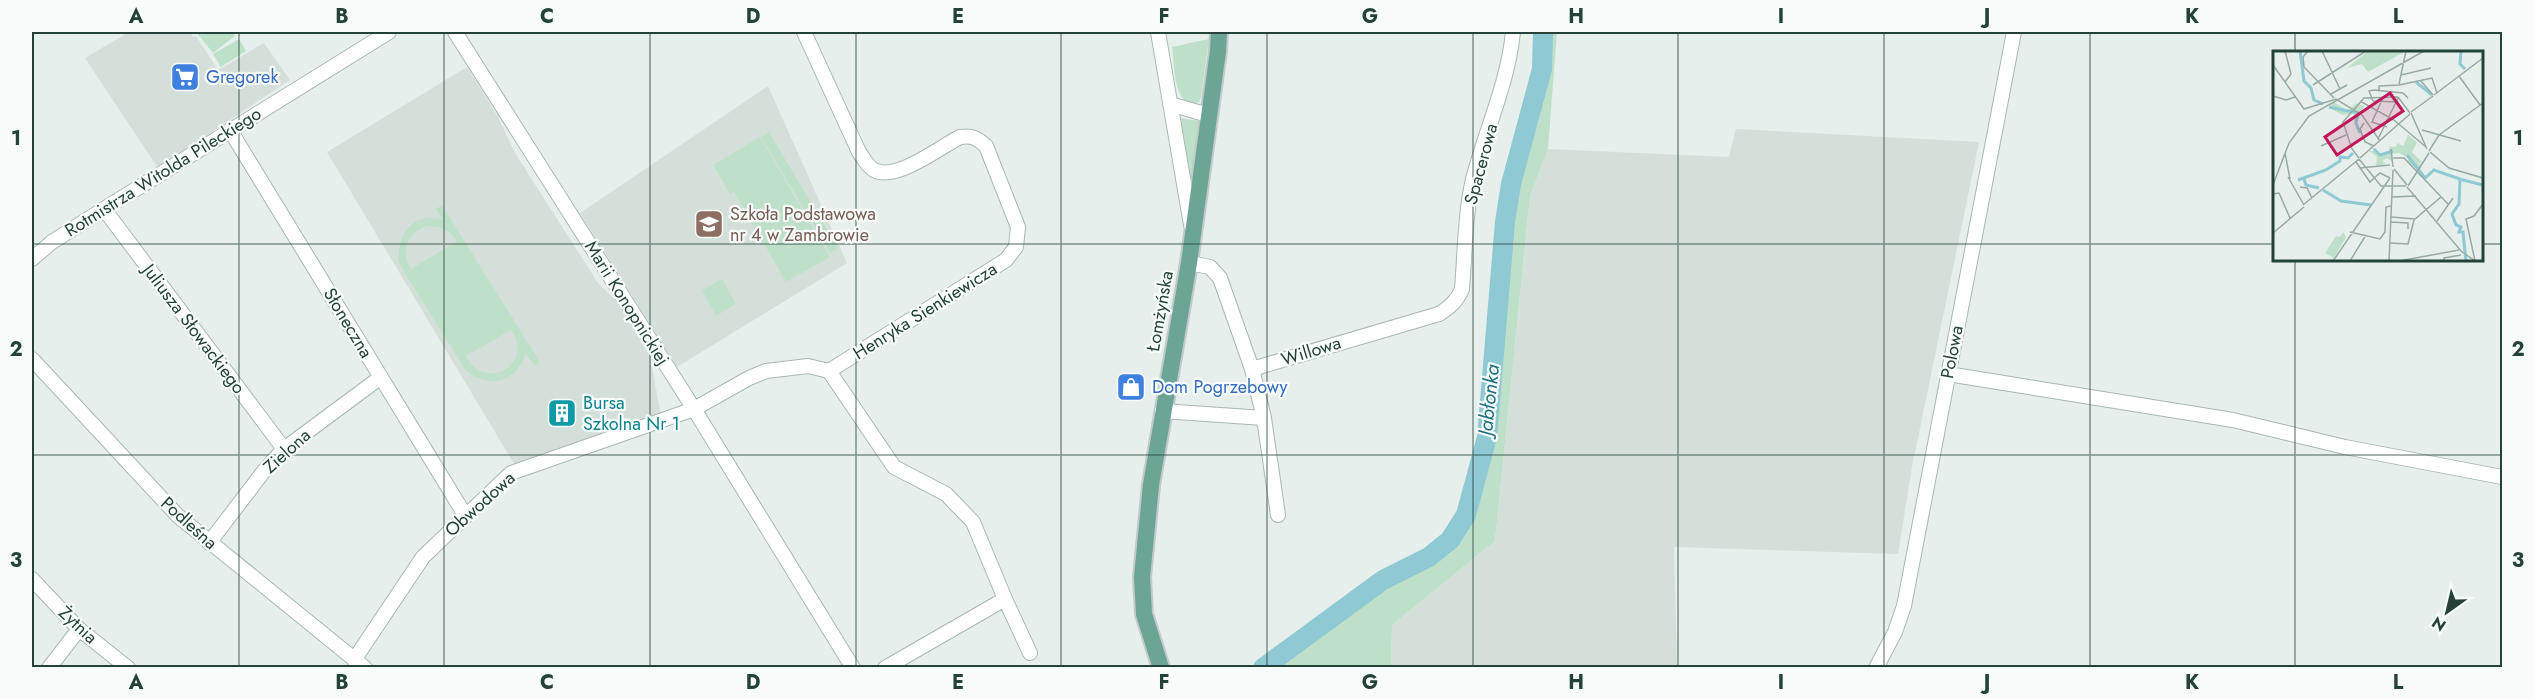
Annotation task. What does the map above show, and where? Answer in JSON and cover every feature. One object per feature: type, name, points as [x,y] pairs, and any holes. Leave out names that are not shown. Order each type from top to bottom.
[{"type":"main road","name":"Łomżyńska","points":[[1161,668],[1144,614],[1142,577],[1151,484],[1189,263],[1219,32]]},
{"type":"street","name":"Rotmistrza Witolda Pileckiego","points":[[32,259],[52,242],[389,32]]},
{"type":"street","name":"Marii Konopnickiej","points":[[455,32],[694,408],[853,668]]},
{"type":"street","name":"Henryka Sienkiewicza","points":[[804,32],[867,164],[876,171],[892,172],[913,165],[960,137],[969,135],[977,138],[986,146],[1018,227],[1016,247],[1006,260],[829,371]]},
{"type":"street","points":[[1158,32],[1193,233]]},
{"type":"street","name":"Spacerowa","points":[[1458,298],[1462,289],[1467,212],[1473,178],[1506,75],[1513,32]]},
{"type":"street","name":"Polowa","points":[[1875,668],[1895,632],[1904,606],[2014,32]]},
{"type":"street","points":[[1170,104],[1208,116]]},
{"type":"street","name":"Słoneczna","points":[[230,130],[465,515]]},
{"type":"street","name":"Juliusza Słowackiego","points":[[104,209],[284,449]]},
{"type":"street","points":[[1189,263],[1210,267],[1216,271],[1252,369],[1264,418],[1278,515]]},
{"type":"street","name":"Willowa","points":[[1252,369],[1439,314],[1458,298]]},
{"type":"street","name":"Podleśna","points":[[32,360],[178,516],[359,664]]},
{"type":"street","points":[[694,408],[766,371],[808,366],[829,371],[894,467],[946,495],[973,522],[1029,653]]},
{"type":"street","points":[[1948,374],[2233,420],[2345,447],[2502,477]]},
{"type":"street","name":"Zielona","points":[[209,543],[264,471],[284,449],[381,376]]},
{"type":"street","name":"Obwodowa","points":[[359,664],[423,557],[511,473],[694,408]]},
{"type":"street","points":[[1162,411],[1264,418]]},
{"type":"street","name":"Żytnia","points":[[32,579],[79,629],[128,668]]},
{"type":"street","points":[[885,668],[1005,599]]},
{"type":"street","points":[[49,668],[79,629]]},
{"type":"shaded area","points":[[129,32],[190,32],[193,37],[196,36],[218,70],[264,43],[290,80],[158,168],[85,58]]},
{"type":"shaded area","points":[[467,67],[498,117],[515,153],[598,283],[615,300],[650,356],[661,416],[516,467],[327,152]]},
{"type":"shaded area","name":"Szkoła Podstawowa nr 4 w Zambrowie","points":[[768,86],[847,263],[677,367],[580,213]]},
{"type":"shaded area","points":[[1736,129],[1979,142],[1912,467],[1898,554],[1674,547],[1677,667],[1391,668],[1392,625],[1495,541],[1530,196],[1548,149],[1729,157]]},
{"type":"green space","points":[[196,32],[232,32],[235,36],[213,53]]},
{"type":"green space","points":[[1549,32],[1557,32],[1548,149],[1530,196],[1495,541],[1392,625],[1391,667],[1275,667],[1393,585],[1449,554],[1468,528],[1487,467],[1514,198],[1520,170],[1538,124],[1548,72]]},
{"type":"green space","points":[[239,39],[246,51],[221,67],[213,54]]},
{"type":"green space","points":[[1209,39],[1201,97],[1199,102],[1193,105],[1181,96],[1178,88],[1172,47]]},
{"type":"green space","points":[[1179,118],[1199,121],[1191,184],[1190,184]]},
{"type":"green space","points":[[769,132],[838,248],[830,253],[761,137]]},
{"type":"green space","points":[[760,137],[830,257],[786,282],[734,192],[730,194],[713,165]]},
{"type":"green space","points":[[442,205],[540,362],[534,365],[526,354],[521,364],[509,377],[493,381],[476,377],[466,371],[399,264],[403,235],[415,222],[423,219],[443,220],[436,209]],"holes":[[[426,226],[444,229],[457,241],[411,269],[406,256],[407,244],[419,229]],[[511,330],[516,340],[517,350],[515,359],[508,368],[490,373],[474,367],[466,356]]]},
{"type":"green space","points":[[722,279],[736,304],[716,316],[702,290]]},
{"type":"waterway","name":"Jabłonka","points":[[1263,668],[1383,580],[1429,557],[1450,540],[1466,515],[1487,437],[1505,222],[1511,184],[1542,69],[1543,32]]},
{"type":"place","name":"Gregorek","points":[[185,77]]},
{"type":"place","name":"Szkoła Podstawowa nr 4 w Zambrowie","points":[[709,224]]},
{"type":"place","name":"Dom Pogrzebowy","points":[[1131,387]]},
{"type":"place","name":"Bursa Szkolna Nr 1","points":[[562,413]]}]
